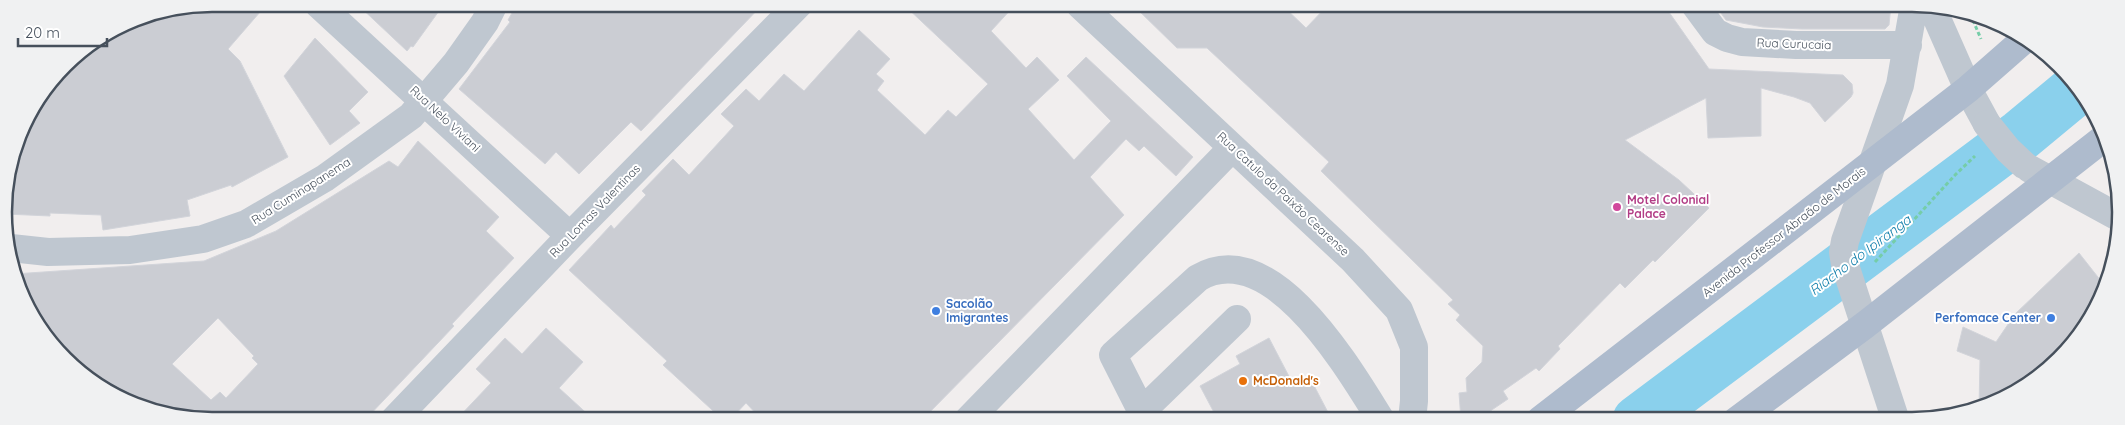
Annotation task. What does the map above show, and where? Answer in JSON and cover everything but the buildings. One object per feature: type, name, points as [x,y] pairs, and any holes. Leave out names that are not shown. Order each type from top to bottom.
[{"type":"main road","name":"Avenida Professor Abraão de Morais","points":[[1550,412],[1968,89],[2020,44]]},
{"type":"main road","points":[[1748,412],[1865,325],[2099,142]]},
{"type":"street","name":"Rua Nelo Viviani","points":[[327,12],[570,236]]},
{"type":"street","name":"Rua Cuminapanema","points":[[15,248],[48,252],[130,250],[204,239],[246,224],[325,178],[411,116],[456,63],[490,12]]},
{"type":"street","name":"Rua Lomas Valentinas","points":[[402,412],[570,236],[791,12]]},
{"type":"street","name":"Rua Catulo da Paixão Cearense","points":[[1087,12],[1353,260],[1400,310],[1414,347],[1413,412]]},
{"type":"street","name":"Rua Curucaia","points":[[1700,12],[1715,32],[1726,38],[1742,42],[1796,45],[1908,44]]},
{"type":"street","points":[[1893,412],[1851,284],[1843,252],[1851,222],[1900,85],[1913,12]]},
{"type":"street","points":[[1934,14],[1986,124],[2008,150],[2024,165],[2050,181],[2112,214]]},
{"type":"street","points":[[976,412],[1232,148]]},
{"type":"street","points":[[1142,412],[1113,355],[1198,278],[1208,272],[1236,270],[1254,275],[1269,283],[1291,300],[1317,327],[1376,412]]},
{"type":"street","points":[[1148,412],[1237,319]]},
{"type":"path","points":[[1883,255],[1956,174],[1975,157]]},
{"type":"waterway","name":"Riacho do Ipiranga","points":[[1650,412],[2021,135],[2072,93]]},
{"type":"place","name":"Motel Colonial Palace","points":[[1617,207]]},
{"type":"place","name":"Sacolão Imigrantes","points":[[936,311]]},
{"type":"place","name":"Perfomace Center","points":[[2051,318]]},
{"type":"place","name":"McDonald's","points":[[1243,381]]}]
